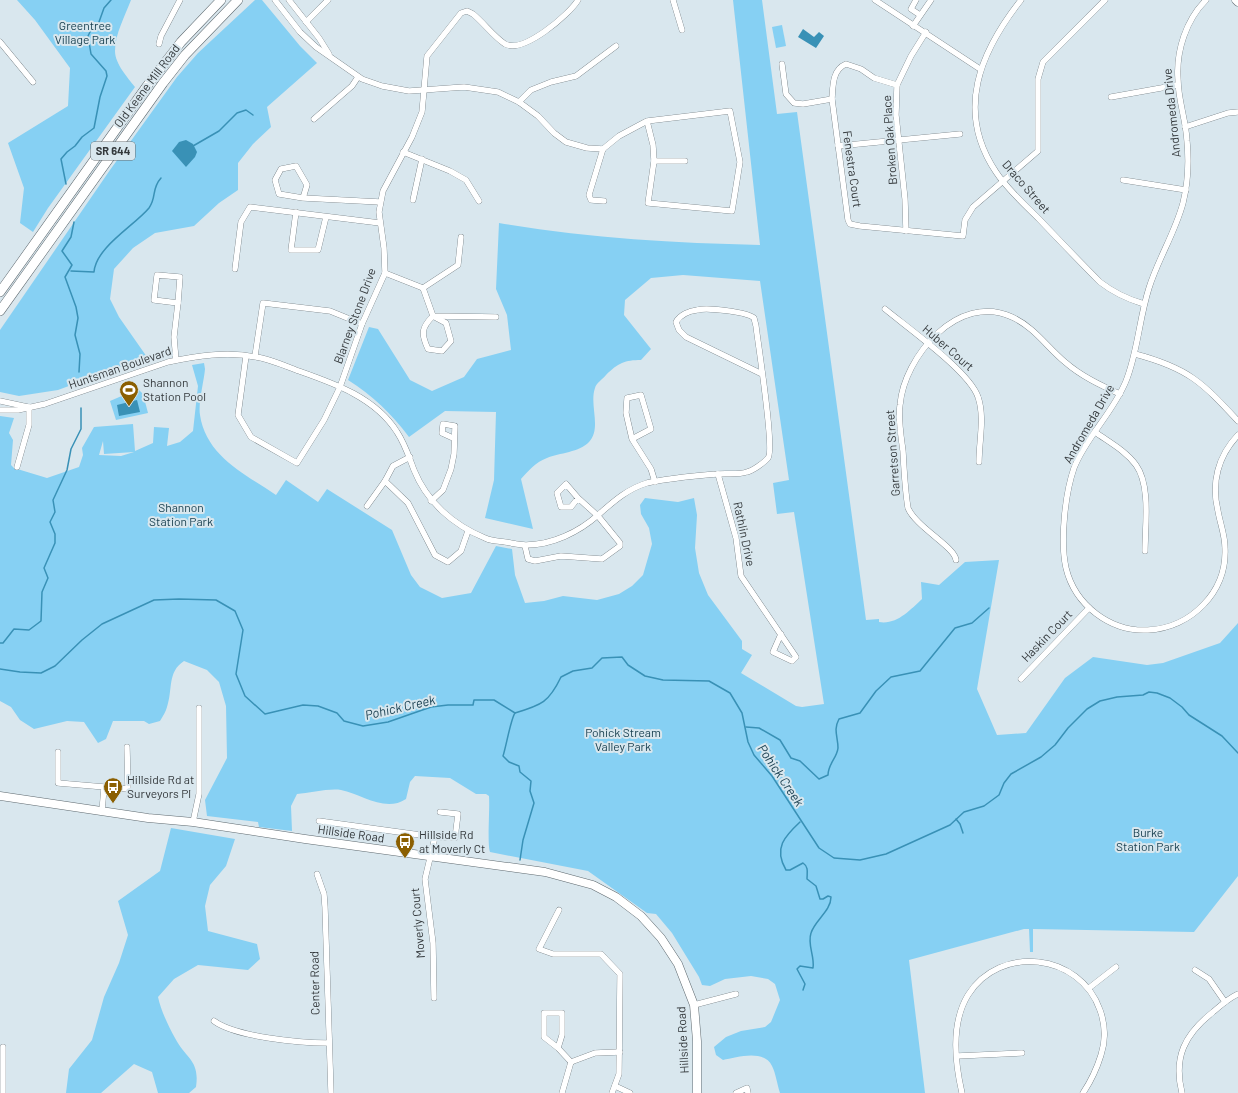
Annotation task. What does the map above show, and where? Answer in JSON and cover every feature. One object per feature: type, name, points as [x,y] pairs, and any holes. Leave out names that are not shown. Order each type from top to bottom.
[{"type":"main road","name":"Old Keene Mill Road","points":[[0,292],[146,86],[182,42],[221,0]]},
{"type":"main road","name":"Old Keene Mill Road","points":[[0,311],[163,83],[185,55],[238,0]]},
{"type":"street","points":[[159,44],[173,10],[180,0]]},
{"type":"street","points":[[275,0],[300,32],[316,47],[330,56],[343,68],[358,77],[395,89],[423,91],[476,88],[498,92],[519,102],[538,116],[554,134],[566,142],[582,147],[603,148],[620,136],[647,121],[730,111],[740,162],[732,211],[648,203],[654,161],[653,145],[647,121]]},
{"type":"street","points":[[289,0],[330,56]]},
{"type":"street","points":[[306,22],[328,0]]},
{"type":"street","name":"Blarney Stone Drive","points":[[246,356],[238,415],[251,437],[297,462],[324,420],[340,387],[362,324],[385,273],[384,248],[380,223],[380,202],[383,191],[412,137],[422,112],[427,56],[461,13],[467,11],[473,14],[506,44],[518,46],[530,42],[578,0]]},
{"type":"street","points":[[673,0],[682,30]]},
{"type":"street","points":[[875,0],[980,68]]},
{"type":"street","points":[[916,0],[911,9],[920,16]]},
{"type":"street","points":[[913,26],[931,0]]},
{"type":"street","name":"Draco Street","points":[[1021,0],[990,46],[980,68],[975,101],[977,125],[986,155],[1004,182],[1100,282],[1113,292],[1130,300],[1144,304]]},
{"type":"street","points":[[1004,182],[1038,151],[1038,79],[1044,62],[1105,0]]},
{"type":"street","name":"Andromeda Drive","points":[[1206,0],[1191,20],[1183,38],[1178,60],[1178,85],[1186,127],[1188,154],[1186,190],[1177,222],[1152,279],[1144,304],[1135,354],[1120,394],[1085,447],[1074,468],[1069,486],[1065,510],[1066,568],[1075,589],[1089,608],[1117,626],[1132,630],[1148,630],[1164,628],[1180,623],[1194,614],[1206,602],[1220,580],[1225,555],[1224,537],[1215,498],[1217,473],[1228,447],[1238,435]]},
{"type":"street","name":"Broken Oak Place","points":[[906,231],[905,199],[898,140],[897,85],[911,56],[926,32]]},
{"type":"street","points":[[0,42],[33,82]]},
{"type":"street","points":[[519,102],[531,90],[551,82],[576,76],[616,46]]},
{"type":"street","points":[[782,64],[786,94],[794,103],[803,104],[832,100]]},
{"type":"street","name":"Fenestra Court","points":[[897,85],[874,78],[861,69],[846,64],[836,73],[832,100],[847,215],[850,224],[963,236],[965,220],[973,207],[1004,182]]},
{"type":"street","points":[[314,119],[352,86],[358,77]]},
{"type":"street","points":[[1111,97],[1178,85]]},
{"type":"street","points":[[1186,127],[1228,113],[1238,112]]},
{"type":"street","points":[[838,146],[960,134]]},
{"type":"street","points":[[603,148],[589,195],[591,200],[604,201]]},
{"type":"street","points":[[403,152],[422,159],[466,180],[479,202]]},
{"type":"street","points":[[413,200],[422,159]]},
{"type":"street","points":[[654,161],[685,161]]},
{"type":"street","points":[[303,198],[307,185],[296,166],[281,169],[275,180],[279,194],[303,198],[380,202]]},
{"type":"street","points":[[1123,180],[1186,190]]},
{"type":"street","points":[[235,268],[241,222],[250,207],[380,223]]},
{"type":"street","points":[[296,212],[291,250],[318,250],[326,217]]},
{"type":"street","points":[[423,288],[458,265],[461,237]]},
{"type":"street","points":[[385,273],[423,288],[433,316],[446,323],[451,341],[442,351],[428,349],[423,337],[424,325],[433,316],[496,317]]},
{"type":"street","points":[[176,360],[174,337],[178,303],[180,277],[157,275],[154,300],[178,303]]},
{"type":"street","points":[[255,356],[263,303],[330,312],[362,324]]},
{"type":"street","points":[[698,309],[749,315],[755,321],[762,374],[682,334],[676,326],[678,318],[698,309]]},
{"type":"street","name":"Huber Court","points":[[885,310],[967,378],[978,397],[981,417],[979,462]]},
{"type":"street","name":"Garretson Street","points":[[956,560],[953,552],[925,530],[911,514],[907,504],[900,405],[902,388],[910,370],[928,345],[948,324],[963,316],[988,312],[1003,314],[1025,324],[1063,361],[1077,372],[1120,394]]},
{"type":"street","points":[[1135,354],[1166,363],[1191,375],[1211,392],[1238,421]]},
{"type":"street","name":"Huntsman Boulevard","points":[[0,410],[18,410],[59,400],[176,360],[210,355],[255,356],[303,372],[340,387],[367,401],[379,411],[397,431],[415,471],[431,501],[468,531],[488,539],[525,546],[546,543],[566,536],[588,524],[622,495],[640,486],[655,482],[718,474],[748,472],[768,458],[771,453],[762,374]]},
{"type":"street","points":[[632,439],[651,429],[640,395],[627,398],[626,414],[632,439],[651,469],[655,482]]},
{"type":"street","name":"Huntsman Boulevard","points":[[0,401],[29,407]]},
{"type":"street","points":[[17,467],[29,425],[29,407]]},
{"type":"street","points":[[1095,432],[1128,456],[1142,475],[1145,490],[1145,551]]},
{"type":"street","points":[[431,501],[443,490],[448,476],[454,454],[453,438]]},
{"type":"street","points":[[367,506],[385,481],[393,466],[410,457]]},
{"type":"street","name":"Rathlin Drive","points":[[718,474],[736,538],[741,576],[782,634],[796,657],[792,662],[772,652],[782,634]]},
{"type":"street","points":[[385,481],[408,503],[435,555],[448,562],[461,551],[468,531]]},
{"type":"street","points":[[525,546],[527,557],[530,560],[561,556],[602,559],[620,544],[598,516],[578,498]]},
{"type":"street","name":"Haskin Court","points":[[1021,679],[1089,608]]},
{"type":"street","points":[[193,822],[199,794],[198,708]]},
{"type":"street","points":[[58,752],[58,783],[128,789],[127,747]]},
{"type":"street","points":[[102,811],[104,788]]},
{"type":"street","name":"Hillside Road","points":[[0,796],[102,811],[193,822],[558,875],[581,881],[604,890],[629,906],[661,938],[678,964],[694,1005],[697,1041],[697,1093]]},
{"type":"street","points":[[319,821],[435,837],[455,838],[458,814],[440,812]]},
{"type":"street","name":"Moverly Court","points":[[434,998],[433,943],[426,893],[426,880],[435,837]]},
{"type":"street","name":"Center Road","points":[[317,874],[324,894],[325,907],[328,1043],[331,1093]]},
{"type":"street","points":[[559,910],[539,949],[553,954],[601,954],[620,974],[619,1074],[612,1093]]},
{"type":"street","points":[[962,1093],[956,1036],[959,1015],[968,996],[983,978],[1001,967],[1016,962],[1040,961],[1057,966],[1071,973],[1089,988],[1098,1003],[1102,1017],[1104,1042],[1102,1054],[1093,1077],[1083,1093]]},
{"type":"street","points":[[1089,988],[1116,967]]},
{"type":"street","points":[[1195,970],[1209,979],[1225,1002]]},
{"type":"street","points":[[694,1005],[736,994]]},
{"type":"street","points":[[1182,1093],[1178,1077],[1180,1057],[1187,1039],[1203,1020],[1225,1002],[1238,994]]},
{"type":"street","points":[[558,1048],[562,1035],[562,1013],[544,1013],[544,1037],[558,1048],[571,1062]]},
{"type":"street","points":[[214,1021],[231,1031],[306,1043],[328,1043]]},
{"type":"street","points":[[3,1047],[3,1093]]},
{"type":"street","points":[[571,1062],[595,1052],[620,1052]]},
{"type":"street","points":[[957,1056],[1022,1053]]},
{"type":"street","points":[[562,1093],[571,1062]]},
{"type":"street","points":[[615,1086],[630,1093]]},
{"type":"street","points":[[736,1093],[747,1088],[748,1093]]},
{"type":"green space","name":"Greentree Village Park","points":[[17,0],[131,0],[118,32],[115,51],[119,66],[135,87],[48,208],[33,232],[20,223],[24,188],[8,143],[68,106],[70,68],[35,20]]},
{"type":"green space","points":[[255,0],[262,0],[300,46],[317,63],[267,107],[271,127],[253,144],[238,163],[238,190],[219,203],[194,226],[155,233],[133,248],[114,269],[110,299],[119,317],[147,357],[58,390],[19,396],[0,392],[0,330],[110,170],[177,77],[198,53]]},
{"type":"green space","points":[[733,0],[762,0],[777,114],[797,112],[866,620],[879,619],[879,622],[886,622],[903,616],[922,599],[921,582],[939,585],[965,562],[999,560],[977,689],[997,735],[1026,733],[1065,678],[1093,657],[1147,665],[1163,663],[1220,643],[1238,623],[1238,876],[1194,932],[1033,929],[1033,952],[1030,952],[1029,929],[1024,929],[909,960],[925,1093],[780,1093],[772,1066],[763,1057],[735,1057],[723,1060],[716,1055],[714,1047],[726,1037],[741,1031],[765,1027],[771,1022],[780,1000],[775,984],[768,979],[751,976],[725,979],[710,986],[702,985],[699,977],[672,933],[656,914],[647,913],[588,871],[490,852],[489,796],[486,794],[476,794],[450,778],[415,776],[410,782],[406,799],[398,803],[382,803],[341,790],[325,790],[297,794],[291,806],[292,831],[259,827],[258,822],[207,816],[205,800],[227,758],[226,706],[219,682],[207,670],[184,661],[175,670],[171,682],[169,701],[160,721],[149,724],[144,721],[113,721],[106,739],[98,743],[84,722],[67,721],[34,729],[20,720],[11,707],[0,701],[0,416],[14,418],[9,433],[13,440],[11,465],[14,468],[47,478],[79,467],[83,455],[82,448],[94,427],[133,424],[135,451],[153,443],[154,427],[169,428],[167,446],[180,442],[193,431],[198,386],[192,365],[204,363],[205,369],[200,398],[200,415],[210,442],[219,453],[240,471],[276,495],[286,480],[318,502],[327,489],[392,530],[411,575],[420,587],[442,598],[471,593],[496,546],[512,549],[515,575],[525,603],[544,601],[563,596],[597,600],[619,594],[632,586],[643,575],[652,544],[649,528],[641,514],[640,505],[645,498],[678,502],[694,498],[697,515],[695,548],[699,573],[708,595],[742,641],[742,649],[752,655],[741,673],[796,706],[802,707],[824,704],[794,512],[777,514],[773,483],[789,480],[760,281],[683,275],[651,278],[625,300],[624,315],[651,349],[641,360],[630,361],[618,365],[597,384],[593,402],[595,430],[589,442],[575,450],[552,456],[539,462],[521,479],[533,529],[485,518],[494,480],[496,412],[445,411],[409,437],[381,406],[366,392],[348,380],[369,327],[378,329],[410,380],[432,391],[464,377],[477,359],[511,350],[507,315],[496,289],[499,223],[629,239],[760,245]],"holes":[[[103,441],[104,454],[134,452],[121,456],[99,455]]]},
{"type":"green space","points":[[782,25],[786,46],[776,48],[772,27]]},
{"type":"green space","name":"Shannon Station Pool","points":[[138,389],[143,394],[148,413],[116,420],[110,401]]},
{"type":"green space","points":[[171,828],[235,839],[226,866],[210,885],[205,906],[208,931],[257,944],[260,959],[248,970],[198,965],[174,979],[158,997],[170,1028],[179,1045],[191,1060],[196,1071],[196,1087],[189,1093],[158,1093],[152,1072],[134,1064],[101,1093],[66,1093],[69,1069],[92,1040],[104,997],[119,963],[128,935],[118,901],[160,871]]},
{"type":"shaded area","points":[[803,29],[814,37],[819,32],[824,36],[816,48],[798,37]]},
{"type":"shaded area","points":[[186,140],[193,144],[197,152],[195,157],[186,167],[172,151],[179,142]]},
{"type":"shaded area","points":[[137,400],[140,412],[119,416],[117,405]]},
{"type":"waterway","points":[[66,184],[61,159],[82,137],[94,128],[100,97],[107,76],[106,71],[91,54],[88,36],[91,30],[99,22],[104,8],[111,0]]},
{"type":"waterway","points":[[193,146],[219,131],[237,113],[246,110],[253,115]]},
{"type":"waterway","points":[[71,271],[94,272],[96,263],[101,254],[117,237],[149,208],[153,200],[156,186],[161,178]]},
{"type":"waterway","points":[[74,222],[71,237],[62,251],[72,265],[65,277],[76,307],[78,318],[75,335],[80,354],[79,372]]},
{"type":"waterway","points":[[0,643],[3,643],[14,629],[29,630],[41,621],[42,592],[48,578],[44,568],[55,543],[55,534],[50,522],[55,512],[53,500],[67,470],[71,449],[81,429],[81,408]]},
{"type":"waterway","name":"Pohick Creek","points":[[0,669],[41,673],[55,666],[82,640],[102,624],[154,600],[179,599],[216,600],[235,611],[243,630],[236,674],[245,696],[265,714],[303,705],[318,706],[337,713],[344,721],[363,726],[388,722],[431,707],[473,705],[474,700],[494,700],[515,713],[532,708],[544,701],[553,692],[561,677],[573,671],[592,668],[602,658],[622,657],[628,665],[645,676],[663,680],[709,681],[730,693],[742,713],[748,742],[754,755],[772,776],[819,848],[834,858],[860,860],[886,854],[950,825],[964,812],[984,806],[999,795],[1004,783],[1011,774],[1041,757],[1055,745],[1068,728],[1087,709],[1100,701],[1117,697],[1143,695],[1149,692],[1157,693],[1170,698],[1182,707],[1189,715],[1222,736],[1238,753]]},
{"type":"waterway","points":[[746,727],[759,728],[780,740],[791,758],[800,761],[819,779],[828,775],[829,768],[838,748],[836,727],[839,719],[860,713],[876,691],[891,677],[920,671],[955,628],[972,623],[989,608]]},
{"type":"waterway","points":[[515,713],[503,756],[509,762],[519,766],[520,772],[531,781],[530,791],[534,803],[523,840],[520,860]]},
{"type":"waterway","points":[[956,819],[960,824],[963,833]]},
{"type":"waterway","points":[[800,822],[782,843],[782,862],[786,870],[790,870],[803,863],[807,868],[807,879],[816,886],[820,899],[828,896],[831,897],[826,911],[811,933],[810,942],[813,968],[800,966],[797,969],[805,984],[803,990]]},
{"type":"place","name":"Shannon Station Pool","points":[[129,407]]},
{"type":"place","name":"Hillside Rd at Surveyors Pl","points":[[113,804]]},
{"type":"place","name":"Hillside Rd at Moverly Ct","points":[[405,859]]},
{"type":"park label","name":"Shannon Station Park","points":[[181,515]]},
{"type":"park label","name":"Pohick Stream Valley Park","points":[[623,740]]},
{"type":"park label","name":"Burke Station Park","points":[[1148,840]]}]
